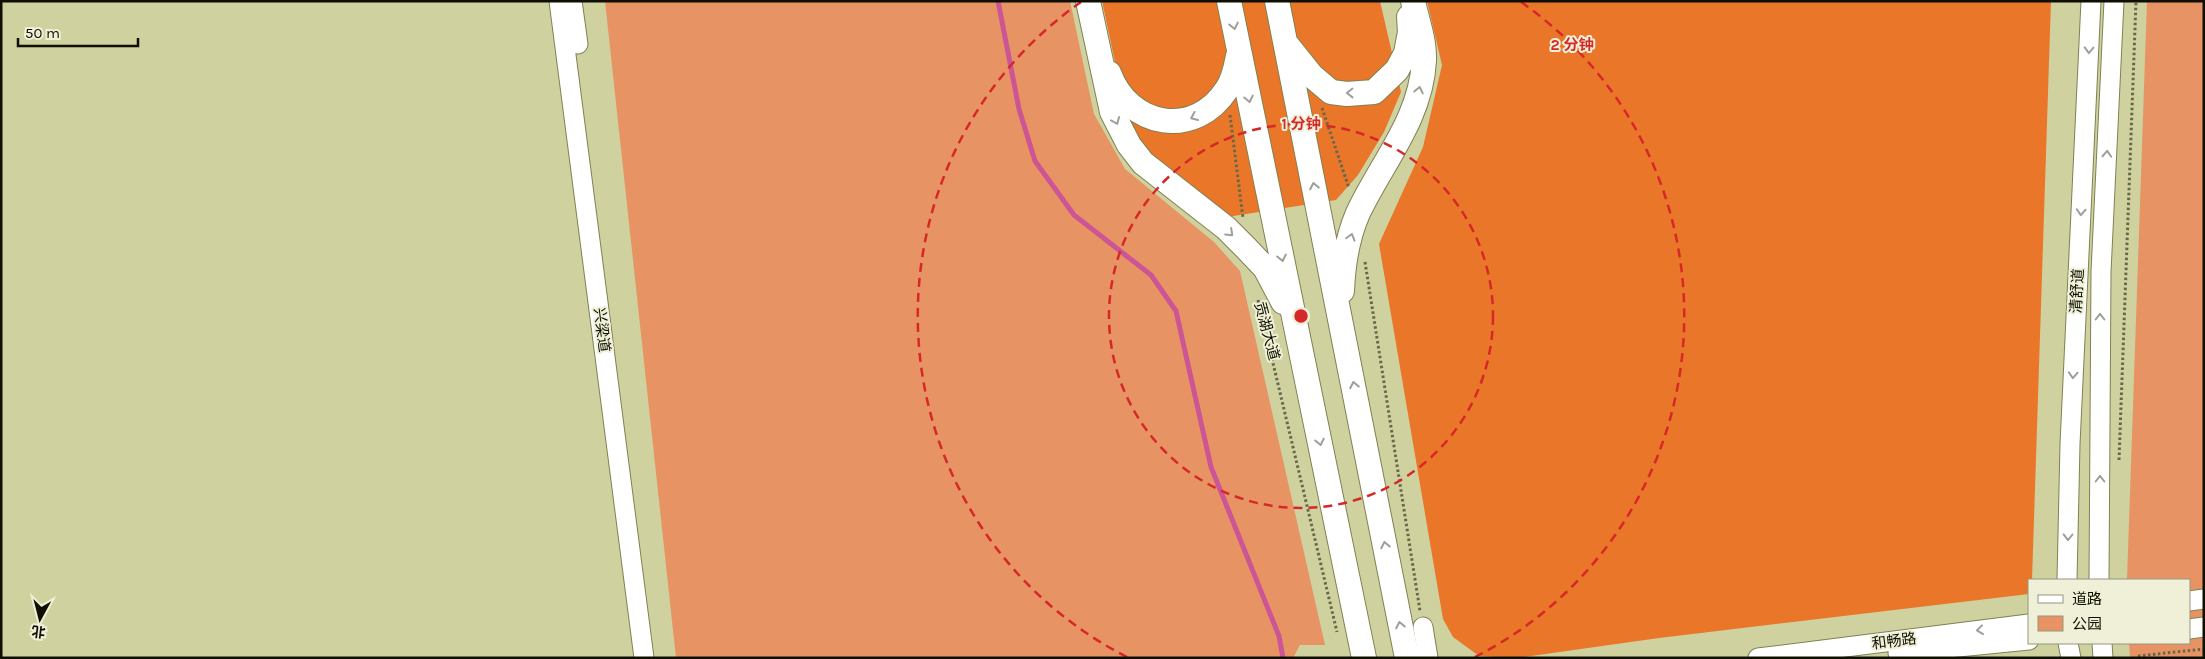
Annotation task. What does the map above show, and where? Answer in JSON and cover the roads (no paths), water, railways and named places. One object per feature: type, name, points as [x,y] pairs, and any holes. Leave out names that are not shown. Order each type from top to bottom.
[{"type":"main road","points":[[1088,1],[1112,112],[1129,145],[1143,164],[1226,228],[1265,268],[1296,326]]},
{"type":"main road","points":[[1094,1],[1110,75],[1120,94],[1134,109],[1150,118],[1167,121],[1185,120],[1201,114],[1227,89],[1239,51]]},
{"type":"main road","name":"贡湖大道","points":[[1229,1],[1364,658]]},
{"type":"main road","points":[[1277,1],[1341,319],[1406,658]]},
{"type":"main road","points":[[1286,43],[1312,76],[1331,92],[1347,94],[1374,92],[1397,70],[1406,53],[1410,32],[1407,1]]},
{"type":"main road","points":[[1341,319],[1342,282],[1347,252],[1358,214],[1408,124],[1417,102],[1424,60],[1422,37],[1413,1]]},
{"type":"street","name":"兴梁道","points":[[559,1],[644,658]]},
{"type":"street","name":"兴梁道","points":[[572,1],[655,658]]},
{"type":"street","name":"清舒道","points":[[2067,579],[2070,444],[2091,1]]},
{"type":"street","name":"清舒道","points":[[2099,579],[2100,272],[2114,1]]},
{"type":"street","points":[[2190,601],[2204,599]]},
{"type":"street","name":"和畅路","points":[[1758,658],[2028,624]]},
{"type":"street","points":[[1423,627],[1428,658]]},
{"type":"street","points":[[2190,629],[2204,627]]},
{"type":"street","name":"和畅路","points":[[1852,658],[2028,640]]},
{"type":"street","points":[[2068,644],[2071,658]]},
{"type":"street","points":[[2102,644],[2103,658]]},
{"type":"waterway","points":[[998,1],[1019,109],[1035,161],[1074,215],[1151,275],[1176,311],[1211,467],[1279,636],[1283,658]]}]
